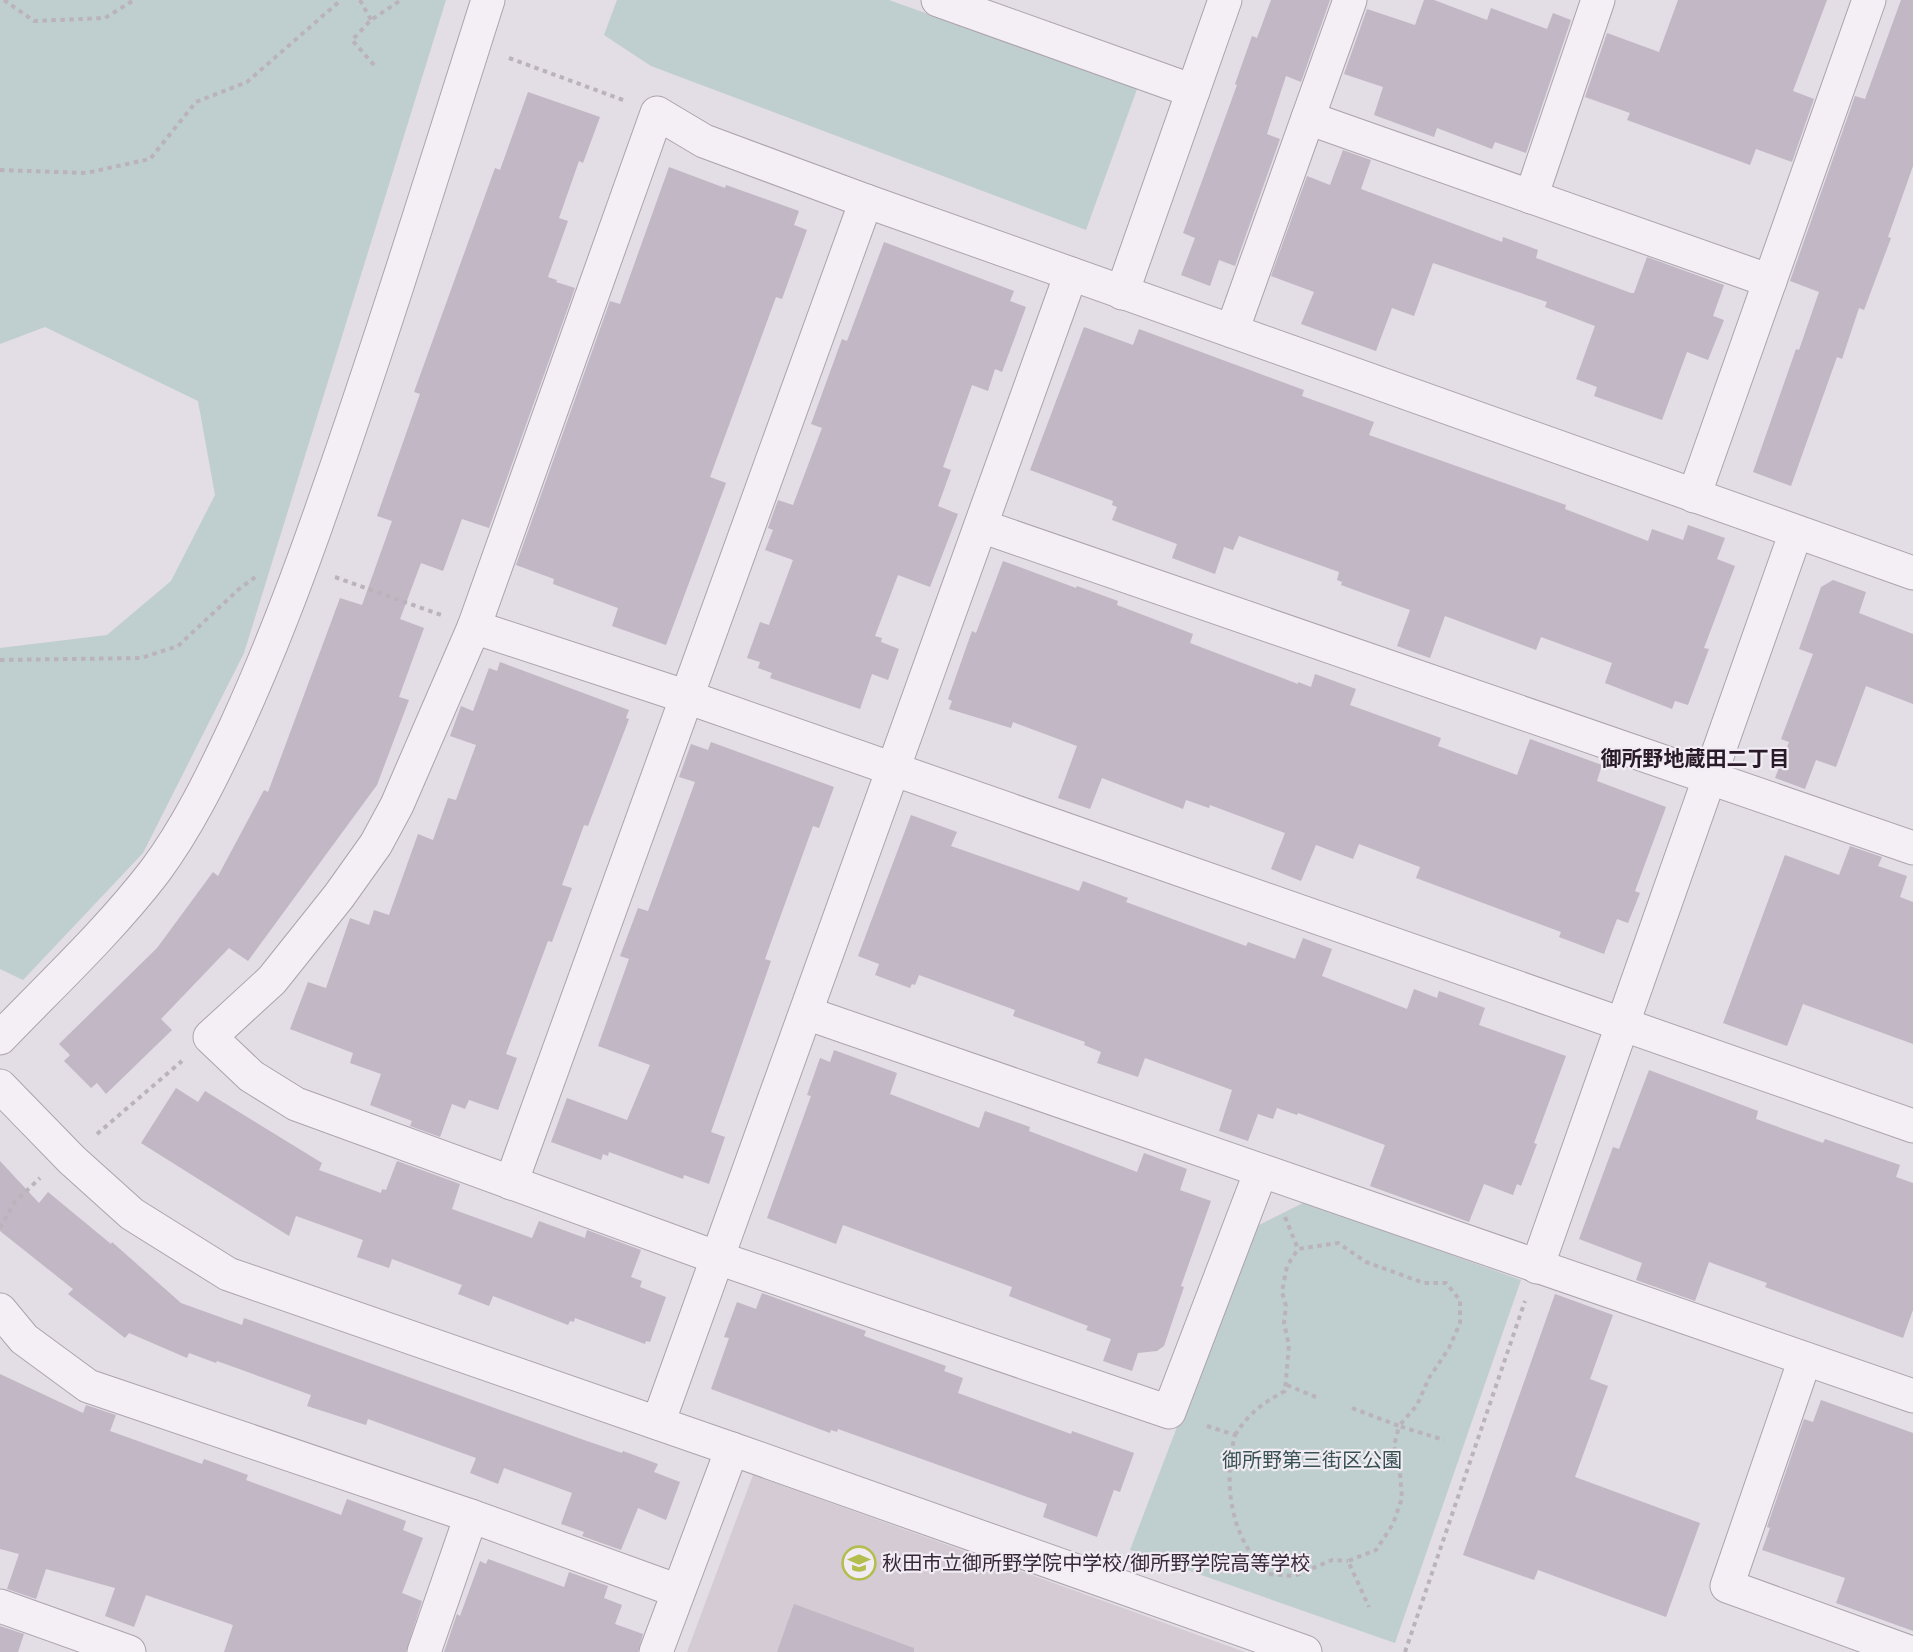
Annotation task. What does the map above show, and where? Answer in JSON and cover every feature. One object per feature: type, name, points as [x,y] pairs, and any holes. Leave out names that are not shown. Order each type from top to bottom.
[{"type":"street","points":[[0,1038],[108,926],[155,871],[189,819],[222,756],[262,668],[309,546],[361,397],[488,0]]},
{"type":"street","points":[[938,0],[1193,91]]},
{"type":"street","points":[[1122,292],[1225,0]]},
{"type":"street","points":[[1232,331],[1350,0]]},
{"type":"street","points":[[1531,197],[1598,0]]},
{"type":"street","points":[[1694,496],[1869,0]]},
{"type":"street","points":[[1261,1171],[1169,1412],[718,1258],[296,1104],[251,1076],[210,1037],[272,980],[339,896],[376,844],[397,805],[474,627],[657,113],[704,141],[866,201],[1913,573]]},
{"type":"street","points":[[1308,118],[1770,281]]},
{"type":"street","points":[[511,1183],[866,201]]},
{"type":"street","points":[[658,1424],[1071,274]]},
{"type":"street","points":[[981,526],[1913,848]]},
{"type":"street","points":[[1537,1266],[1796,532]]},
{"type":"street","points":[[474,627],[687,697],[1913,1126]]},
{"type":"street","points":[[806,1013],[1913,1396]]},
{"type":"street","points":[[0,1086],[72,1160],[132,1214],[228,1274],[1305,1652]]},
{"type":"street","points":[[0,1310],[24,1339],[88,1386],[471,1516],[678,1591]]},
{"type":"street","points":[[1805,1359],[1727,1586],[1909,1652]]},
{"type":"street","points":[[657,1652],[732,1449]]},
{"type":"street","points":[[424,1652],[471,1516]]},
{"type":"street","points":[[0,1606],[129,1652]]},
{"type":"path","points":[[4,0],[34,21],[105,18],[134,0]]},
{"type":"path","points":[[0,170],[87,172],[150,159],[196,102],[247,82],[341,0]]},
{"type":"path","points":[[360,0],[371,20]]},
{"type":"path","points":[[375,65],[352,40],[371,20],[402,0]]},
{"type":"path","points":[[506,57],[657,113]]},
{"type":"path","points":[[0,660],[141,658],[150,655],[177,645],[239,589],[267,569]]},
{"type":"path","points":[[331,575],[474,627]]},
{"type":"path","points":[[93,1138],[210,1037]]},
{"type":"path","points":[[0,1228],[14,1203],[47,1172]]},
{"type":"path","points":[[1283,1212],[1298,1250]]},
{"type":"path","points":[[1338,1243],[1366,1262],[1424,1283],[1446,1283],[1460,1300],[1460,1323],[1449,1348],[1429,1378],[1417,1405],[1399,1426],[1394,1446],[1400,1473],[1402,1498],[1393,1524],[1376,1550],[1348,1561],[1332,1560],[1294,1576],[1268,1574],[1250,1552],[1233,1515],[1230,1489],[1231,1451],[1244,1421],[1262,1403],[1285,1390],[1287,1385],[1289,1345],[1284,1323],[1286,1306],[1282,1292],[1287,1266],[1298,1250],[1338,1243]]},
{"type":"path","points":[[1405,1652],[1537,1266]]},
{"type":"path","points":[[1287,1385],[1318,1398]]},
{"type":"path","points":[[1352,1408],[1444,1440]]},
{"type":"path","points":[[1207,1426],[1236,1436]]},
{"type":"path","points":[[1348,1561],[1369,1606]]},
{"type":"shaded area","name":"秋田市立御所野学院中学校/御所野学院高等学校","points":[[753,1475],[1245,1652],[687,1652]]},
{"type":"green space","points":[[0,0],[446,0],[244,653],[143,853],[23,980],[0,969],[0,648],[107,635],[171,581],[215,495],[198,401],[45,327],[0,344]]},
{"type":"green space","points":[[617,0],[889,0],[1137,89],[1086,230],[651,66],[604,35]]},
{"type":"green space","name":"御所野第三街区公園","points":[[1305,1202],[1521,1280],[1395,1643],[1130,1550],[1253,1228]]},
{"type":"building","points":[[1271,0],[1330,0],[1301,82],[1286,76],[1267,134],[1280,139],[1235,266],[1219,260],[1210,286],[1181,275],[1195,238],[1183,233],[1237,85],[1235,84],[1252,36],[1257,38]]},
{"type":"building","points":[[1424,0],[1434,0],[1487,20],[1491,8],[1547,29],[1553,13],[1571,20],[1526,153],[1495,142],[1492,149],[1437,128],[1434,137],[1374,115],[1383,87],[1344,74],[1367,9],[1415,25]]},
{"type":"building","points":[[1678,0],[1827,0],[1793,91],[1814,99],[1792,162],[1756,149],[1750,165],[1627,120],[1630,113],[1585,97],[1607,33],[1659,52]]},
{"type":"building","points":[[1901,0],[1913,0],[1913,166],[1888,237],[1891,238],[1864,310],[1859,308],[1842,359],[1837,357],[1791,486],[1753,472],[1796,349],[1799,350],[1819,292],[1790,281],[1855,96],[1865,99]]},
{"type":"building","points":[[528,92],[600,117],[583,163],[579,161],[559,218],[568,221],[548,277],[575,288],[489,528],[462,519],[443,571],[421,563],[400,619],[424,628],[399,697],[409,700],[377,785],[248,961],[229,948],[161,1019],[172,1030],[106,1094],[97,1083],[91,1088],[64,1061],[70,1055],[59,1044],[157,948],[213,872],[218,876],[264,790],[268,792],[340,598],[362,605],[392,521],[377,516],[420,394],[414,392],[495,168],[500,170]]},
{"type":"building","points":[[1343,150],[1371,160],[1361,189],[1502,242],[1503,237],[1538,250],[1536,258],[1631,293],[1634,293],[1647,257],[1724,285],[1713,316],[1724,320],[1708,360],[1687,352],[1662,420],[1594,396],[1597,387],[1576,379],[1595,326],[1545,307],[1547,302],[1433,263],[1414,316],[1392,308],[1376,351],[1301,324],[1314,292],[1271,276],[1307,176],[1330,185]]},
{"type":"building","points":[[669,167],[725,188],[726,185],[799,211],[794,225],[807,230],[782,299],[776,297],[710,477],[726,483],[666,645],[612,626],[618,608],[553,584],[554,579],[516,565],[610,301],[620,304]]},
{"type":"building","points":[[884,242],[1014,291],[1010,301],[1026,307],[1002,372],[995,369],[988,391],[972,385],[943,467],[951,470],[938,506],[958,514],[930,587],[898,575],[875,636],[882,638],[881,642],[899,649],[888,680],[872,674],[860,709],[770,678],[772,673],[758,668],[760,662],[747,658],[760,622],[769,625],[793,560],[765,550],[773,530],[768,528],[778,500],[793,505],[822,428],[811,424],[842,339],[847,341]]},
{"type":"building","points":[[1084,327],[1133,345],[1139,329],[1304,390],[1302,396],[1374,422],[1369,435],[1566,505],[1565,509],[1648,541],[1652,529],[1683,540],[1688,525],[1725,538],[1717,559],[1735,566],[1704,648],[1709,649],[1688,705],[1675,701],[1672,709],[1605,683],[1612,663],[1541,637],[1536,650],[1445,616],[1430,658],[1397,646],[1410,610],[1341,585],[1342,582],[1337,580],[1339,572],[1239,536],[1233,550],[1224,547],[1215,574],[1172,558],[1177,544],[1112,520],[1117,507],[1112,505],[1113,501],[1030,470]]},
{"type":"building","points":[[1003,561],[1118,601],[1117,605],[1193,634],[1190,643],[1298,684],[1298,682],[1311,687],[1315,674],[1356,689],[1350,705],[1441,738],[1438,746],[1517,775],[1530,739],[1602,765],[1597,781],[1666,807],[1635,891],[1640,893],[1628,923],[1617,919],[1604,954],[1559,937],[1561,932],[1416,878],[1420,867],[1359,844],[1353,859],[1316,845],[1301,881],[1271,869],[1285,833],[1210,805],[1209,808],[1186,800],[1183,809],[1102,778],[1090,809],[1058,798],[1077,746],[1013,722],[1011,728],[949,709],[952,701],[948,699],[972,631],[976,633]]},
{"type":"building","points":[[1833,580],[1866,592],[1859,613],[1913,634],[1913,704],[1866,686],[1836,767],[1816,760],[1805,789],[1775,778],[1789,742],[1781,739],[1813,654],[1799,649],[1821,587]]},
{"type":"building","points":[[500,662],[629,710],[626,718],[629,719],[588,826],[584,825],[562,885],[572,888],[552,942],[548,941],[506,1054],[517,1058],[498,1110],[469,1100],[465,1109],[452,1104],[440,1137],[410,1126],[412,1121],[370,1105],[381,1074],[350,1063],[353,1053],[290,1029],[308,982],[326,988],[350,918],[369,925],[374,910],[389,915],[418,834],[433,840],[448,798],[456,800],[476,745],[450,736],[461,706],[473,711],[489,668],[497,671]]},
{"type":"building","points":[[711,742],[834,787],[819,828],[813,826],[765,959],[771,961],[711,1132],[725,1137],[709,1184],[684,1175],[683,1179],[609,1152],[608,1156],[603,1154],[601,1160],[551,1142],[567,1098],[627,1120],[650,1065],[598,1046],[629,959],[620,956],[638,908],[648,911],[695,782],[679,777],[691,744],[708,750]]},
{"type":"building","points":[[911,815],[957,832],[951,846],[1079,891],[1083,881],[1128,898],[1126,902],[1246,946],[1248,942],[1295,959],[1303,938],[1332,949],[1322,976],[1407,1009],[1414,989],[1437,998],[1439,991],[1485,1008],[1479,1025],[1566,1056],[1521,1186],[1517,1184],[1513,1195],[1484,1184],[1469,1222],[1370,1186],[1385,1145],[1298,1113],[1297,1115],[1277,1108],[1273,1119],[1258,1114],[1248,1141],[1219,1131],[1232,1090],[1145,1058],[1138,1077],[1097,1063],[1101,1052],[1084,1045],[1085,1042],[1013,1016],[1015,1010],[919,975],[915,985],[912,984],[910,988],[875,975],[879,964],[858,956]]},
{"type":"building","points":[[1850,846],[1882,857],[1878,866],[1907,876],[1900,897],[1913,902],[1913,1044],[1803,1004],[1787,1046],[1723,1023],[1785,855],[1839,875]]},
{"type":"building","points":[[834,1050],[897,1073],[890,1094],[979,1128],[985,1111],[1030,1127],[1029,1131],[1137,1172],[1144,1153],[1187,1169],[1180,1190],[1211,1201],[1181,1286],[1184,1287],[1164,1346],[1157,1351],[1138,1353],[1132,1371],[1103,1361],[1111,1339],[1086,1330],[1088,1326],[1009,1296],[1012,1287],[843,1225],[836,1244],[767,1218],[811,1096],[807,1095],[820,1058],[830,1062]]},
{"type":"building","points":[[1649,1070],[1758,1111],[1756,1119],[1823,1143],[1825,1139],[1900,1165],[1896,1177],[1913,1183],[1913,1310],[1903,1338],[1765,1287],[1767,1283],[1709,1262],[1695,1301],[1636,1280],[1642,1263],[1579,1239],[1613,1147],[1619,1149]]},
{"type":"building","points":[[176,1088],[198,1102],[205,1091],[322,1163],[319,1170],[381,1193],[382,1189],[386,1190],[397,1161],[460,1184],[452,1209],[532,1238],[539,1221],[585,1238],[587,1230],[641,1250],[631,1277],[642,1281],[640,1287],[666,1297],[650,1342],[646,1341],[645,1344],[575,1318],[574,1322],[570,1321],[568,1325],[493,1296],[489,1306],[458,1294],[462,1285],[392,1259],[389,1268],[357,1257],[363,1240],[296,1216],[289,1236],[141,1143]]},
{"type":"building","points":[[0,1161],[39,1203],[48,1192],[111,1244],[112,1242],[181,1303],[242,1325],[244,1318],[584,1440],[658,1464],[654,1472],[680,1482],[666,1520],[638,1508],[621,1550],[582,1536],[584,1532],[561,1524],[572,1493],[504,1468],[498,1484],[470,1473],[476,1458],[368,1419],[366,1425],[307,1406],[311,1395],[217,1361],[216,1363],[189,1353],[187,1358],[129,1333],[125,1338],[68,1294],[73,1289],[0,1231]]},
{"type":"building","points":[[762,1293],[866,1331],[864,1336],[946,1366],[944,1371],[963,1378],[958,1393],[1071,1434],[1072,1431],[1134,1453],[1120,1492],[1114,1490],[1097,1537],[1043,1517],[1047,1504],[838,1429],[837,1432],[831,1430],[830,1433],[711,1389],[729,1338],[724,1337],[737,1302],[756,1309]]},
{"type":"building","points":[[1555,1294],[1613,1315],[1590,1379],[1608,1386],[1575,1477],[1700,1523],[1666,1617],[1538,1570],[1534,1580],[1463,1555]]},
{"type":"building","points":[[0,1374],[83,1413],[86,1405],[116,1415],[110,1431],[202,1464],[204,1459],[248,1475],[246,1480],[341,1515],[347,1499],[406,1521],[403,1530],[423,1538],[402,1593],[422,1601],[406,1652],[224,1652],[233,1625],[146,1595],[134,1627],[105,1616],[115,1588],[46,1569],[36,1599],[7,1589],[19,1554],[0,1549]]},
{"type":"building","points":[[1821,1400],[1913,1433],[1913,1631],[1836,1603],[1845,1578],[1762,1550],[1770,1528],[1767,1527],[1804,1419],[1813,1422]]},
{"type":"building","points":[[488,1559],[564,1587],[569,1572],[608,1586],[604,1598],[622,1605],[615,1624],[643,1634],[638,1652],[444,1652],[457,1614],[460,1616],[480,1561],[486,1564]]},
{"type":"building","points":[[794,1604],[914,1648],[914,1652],[777,1652]]},
{"type":"building","points":[[0,1626],[24,1634],[18,1652],[0,1652]]},
{"type":"place","name":"秋田市立御所野学院中学校/御所野学院高等学校","points":[[859,1563]]},
{"type":"district","name":"御所野地蔵田二丁目","points":[[1695,759]]}]
